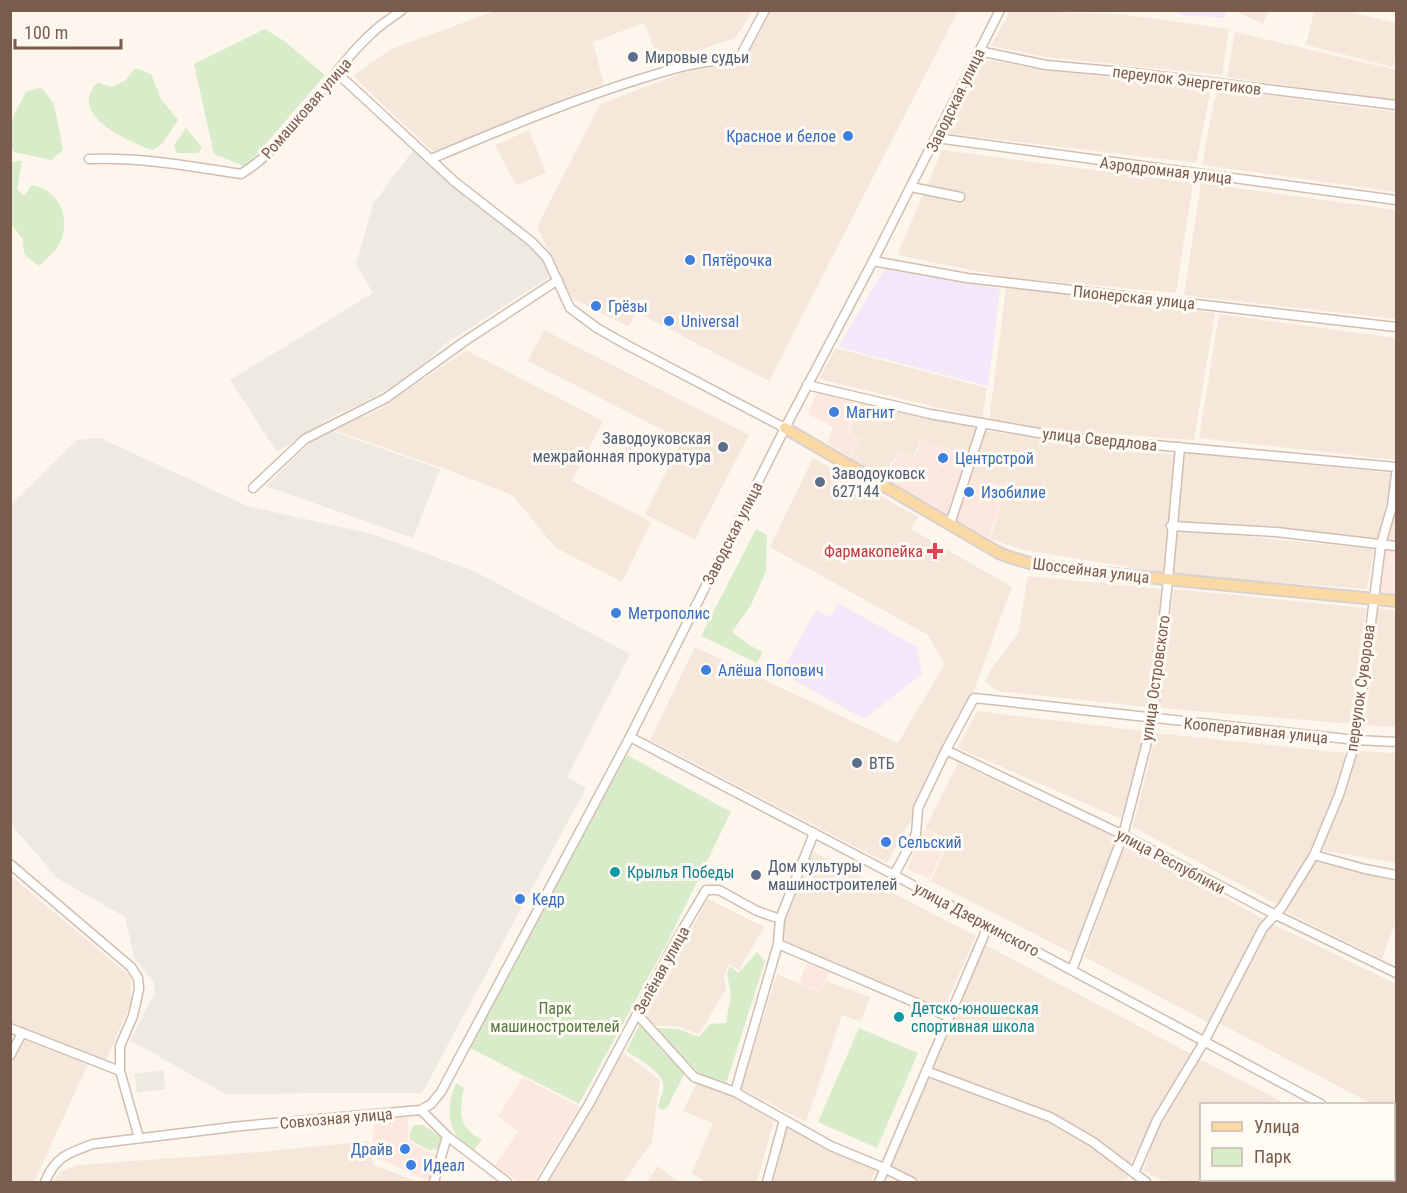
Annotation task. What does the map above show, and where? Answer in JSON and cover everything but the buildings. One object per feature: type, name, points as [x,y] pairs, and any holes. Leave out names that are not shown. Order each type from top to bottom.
[{"type":"main road","name":"Шоссейная улица","points":[[785,428],[999,553],[1021,562],[1059,569],[1396,601]]},
{"type":"street","name":"Ромашковая улица","points":[[89,159],[115,158],[176,164],[241,174],[259,163],[372,32],[402,10]]},
{"type":"street","points":[[431,159],[545,112],[625,84],[687,66],[740,57],[765,10]]},
{"type":"street","name":"Заводская улица","points":[[421,1110],[431,1104],[441,1092],[630,737],[785,428],[873,261],[1000,10]]},
{"type":"street","name":"переулок Энергетиков","points":[[979,51],[1046,65],[1135,73],[1396,105]]},
{"type":"street","points":[[337,73],[455,182],[532,242],[547,258],[570,308],[597,328],[785,428]]},
{"type":"street","name":"Аэродромная улица","points":[[936,138],[1396,200]]},
{"type":"street","points":[[911,187],[960,197]]},
{"type":"street","name":"Пионерская улица","points":[[873,261],[967,278],[1396,327]]},
{"type":"street","points":[[253,488],[304,439],[386,398],[465,341],[558,279]]},
{"type":"street","name":"улица Свердлова","points":[[807,385],[930,414],[1056,436],[1396,467]]},
{"type":"street","points":[[950,524],[983,423]]},
{"type":"street","name":"улица Островского","points":[[1072,970],[1123,835],[1152,719],[1180,447]]},
{"type":"street","name":"переулок Суворова","points":[[1134,1173],[1156,1120],[1204,1042],[1263,928],[1282,907],[1314,855],[1339,795],[1356,740],[1380,544],[1392,506],[1396,474]]},
{"type":"street","points":[[1172,526],[1276,532],[1396,546]]},
{"type":"street","name":"Кооперативная улица","points":[[946,750],[974,698],[1152,719],[1396,742]]},
{"type":"street","name":"улица Дзержинского","points":[[630,737],[1320,1103]]},
{"type":"street","points":[[894,875],[916,834],[918,808],[946,750]]},
{"type":"street","name":"улица Республики","points":[[946,750],[1123,835],[1274,914],[1396,973]]},
{"type":"street","points":[[735,1092],[778,944],[780,919],[814,833]]},
{"type":"street","points":[[1314,855],[1396,875]]},
{"type":"street","points":[[10,864],[131,967],[138,978],[139,989],[133,1016],[120,1046],[120,1071],[139,1138]]},
{"type":"street","name":"Зелёная улица","points":[[542,1182],[589,1104],[706,890],[719,890],[757,911],[780,919]]},
{"type":"street","points":[[879,1182],[987,926]]},
{"type":"street","points":[[778,944],[949,1017]]},
{"type":"street","points":[[637,1014],[694,1077],[735,1092],[831,1146],[912,1182]]},
{"type":"street","points":[[10,1028],[120,1071]]},
{"type":"street","points":[[10,1056],[22,1033]]},
{"type":"street","points":[[926,1071],[1050,1117],[1093,1142],[1146,1182]]},
{"type":"street","points":[[421,1110],[447,1136],[507,1182]]},
{"type":"street","name":"Совхозная улица","points":[[45,1182],[51,1166],[70,1152],[93,1144],[241,1126],[421,1110]]},
{"type":"street","points":[[767,1182],[784,1120]]},
{"type":"street","points":[[434,1182],[447,1136]]},
{"type":"shaded area","points":[[498,10],[753,11],[735,38],[660,63],[644,23],[593,42],[604,84],[433,152],[353,76],[391,49]]},
{"type":"shaded area","points":[[771,11],[958,11],[769,381],[636,312],[629,327],[572,298],[537,227],[600,104],[690,70],[742,63]]},
{"type":"shaded area","points":[[1010,11],[1121,14],[1229,29],[1222,75],[1044,57],[991,46]]},
{"type":"shaded area","points":[[1172,11],[1227,11],[1224,18],[1183,15]]},
{"type":"shaded area","points":[[1236,11],[1269,11],[1263,24]]},
{"type":"shaded area","points":[[1314,11],[1345,11],[1396,23],[1396,53],[1393,67],[1306,45]]},
{"type":"shaded area","points":[[1235,32],[1396,70],[1396,101],[1227,77]]},
{"type":"shaded area","points":[[982,59],[1045,70],[1211,88],[1196,163],[945,133]]},
{"type":"shaded area","points":[[1220,89],[1396,112],[1396,192],[1202,165],[1214,101]]},
{"type":"shaded area","points":[[529,130],[546,173],[516,185],[495,145]]},
{"type":"shaded area","points":[[414,149],[513,230],[545,261],[551,276],[445,344],[426,362],[393,386],[335,415],[277,452],[230,380],[373,293],[356,265],[373,204]]},
{"type":"shaded area","points":[[942,150],[1193,183],[1176,293],[1006,277],[897,255]]},
{"type":"shaded area","points":[[1201,183],[1396,210],[1396,319],[1184,295]]},
{"type":"shaded area","points":[[885,268],[1000,289],[988,386],[838,347]]},
{"type":"shaded area","points":[[1006,288],[1215,313],[1194,440],[1055,430],[989,421]]},
{"type":"shaded area","points":[[1219,314],[1396,338],[1396,460],[1199,438]]},
{"type":"shaded area","points":[[544,330],[749,435],[695,539],[645,514],[682,440],[528,361]]},
{"type":"shaded area","points":[[836,348],[987,388],[982,418],[819,379]]},
{"type":"shaded area","points":[[466,350],[603,421],[572,481],[651,522],[622,582],[556,548],[512,495],[443,468],[333,430],[378,410]]},
{"type":"shaded area","points":[[817,390],[856,400],[848,433],[859,439],[850,457],[827,443],[833,427],[808,414]]},
{"type":"shaded area","points":[[858,401],[977,428],[968,455],[920,441],[913,457],[899,452],[881,478],[850,458],[860,439],[849,433]]},
{"type":"shaded area","points":[[329,430],[440,469],[413,538],[266,486],[317,436]]},
{"type":"shaded area","points":[[986,431],[1176,455],[1164,573],[1020,549],[990,539],[1006,488],[970,476]]},
{"type":"shaded area","points":[[100,438],[247,506],[372,534],[474,571],[630,654],[567,777],[586,788],[422,1093],[227,1095],[130,1040],[155,993],[154,982],[135,960],[125,917],[57,878],[11,824],[11,505],[77,440]]},
{"type":"shaded area","points":[[628,441],[642,447],[637,457],[624,451]]},
{"type":"shaded area","points":[[921,441],[968,456],[947,516],[883,479],[900,453],[914,458]]},
{"type":"shaded area","points":[[1184,452],[1392,473],[1379,540],[1178,521]]},
{"type":"shaded area","points":[[813,458],[918,517],[911,529],[1012,587],[974,690],[927,775],[911,820],[887,863],[650,740],[695,647],[898,743],[945,664],[928,635],[770,547]]},
{"type":"shaded area","points":[[970,476],[1005,488],[989,538],[954,519]]},
{"type":"shaded area","points":[[1396,504],[1396,543],[1387,542],[1395,511]]},
{"type":"shaded area","points":[[1178,530],[1374,549],[1367,589],[1171,575]]},
{"type":"shaded area","points":[[1385,549],[1396,551],[1396,594],[1379,592]]},
{"type":"shaded area","points":[[1028,576],[1163,589],[1148,707],[997,691],[985,682],[991,669],[1018,634]]},
{"type":"shaded area","points":[[1174,589],[1366,608],[1353,724],[1160,708]]},
{"type":"shaded area","points":[[838,603],[917,647],[922,674],[864,719],[781,673],[816,610],[830,617]]},
{"type":"shaded area","points":[[1376,608],[1396,610],[1396,727],[1365,725]]},
{"type":"shaded area","points":[[977,711],[1144,731],[1124,820],[958,748]]},
{"type":"shaded area","points":[[1156,733],[1346,753],[1333,798],[1309,852],[1278,905],[1133,827]]},
{"type":"shaded area","points":[[1358,751],[1396,753],[1396,863],[1321,850]]},
{"type":"shaded area","points":[[958,763],[1116,838],[1074,954],[931,881],[949,839],[925,829]]},
{"type":"shaded area","points":[[924,830],[947,840],[930,879],[907,869]]},
{"type":"shaded area","points":[[1124,843],[1264,919],[1209,1023],[1085,957]]},
{"type":"shaded area","points":[[813,852],[976,936],[944,1008],[780,943],[784,919]]},
{"type":"shaded area","points":[[1316,861],[1396,881],[1396,921],[1382,959],[1286,912]]},
{"type":"shaded area","points":[[11,876],[131,977],[130,1006],[106,1060],[11,1024]]},
{"type":"shaded area","points":[[708,899],[764,927],[739,970],[729,964],[724,976],[726,989],[699,1034],[677,1026],[657,1026],[643,1018]]},
{"type":"shaded area","points":[[1271,923],[1396,984],[1396,1118],[1395,1103],[1370,1103],[1219,1023],[1265,929]]},
{"type":"shaded area","points":[[984,944],[1191,1054],[1130,1163],[1051,1112],[933,1069]]},
{"type":"shaded area","points":[[807,963],[829,972],[821,992],[799,983]]},
{"type":"shaded area","points":[[777,974],[821,993],[826,981],[870,997],[861,1022],[842,1015],[806,1122],[741,1088]]},
{"type":"shaded area","points":[[25,1040],[88,1064],[34,1182],[11,1182],[11,1067]]},
{"type":"shaded area","points":[[621,1051],[660,1080],[652,1142],[624,1182],[548,1182]]},
{"type":"shaded area","points":[[1200,1059],[1284,1103],[1200,1103],[1200,1181],[1395,1181],[1395,1162],[1396,1182],[1164,1182],[1143,1171],[1160,1122]]},
{"type":"shaded area","points":[[163,1070],[166,1089],[137,1093],[134,1074]]},
{"type":"shaded area","points":[[523,1077],[580,1107],[534,1182],[519,1182],[495,1165],[518,1132],[498,1116]]},
{"type":"shaded area","points":[[928,1078],[1049,1121],[1090,1145],[1129,1175],[1126,1182],[923,1182],[891,1167]]},
{"type":"shaded area","points":[[697,1082],[741,1101],[774,1121],[757,1182],[705,1182],[692,1173],[713,1123],[683,1111]]},
{"type":"shaded area","points":[[375,1118],[408,1118],[408,1141],[437,1156],[431,1182],[371,1155]]},
{"type":"shaded area","points":[[787,1128],[876,1169],[871,1182],[773,1182]]},
{"type":"shaded area","points":[[369,1141],[373,1165],[419,1182],[53,1182],[60,1172],[77,1165],[258,1152]]},
{"type":"shaded area","points":[[658,1166],[679,1182],[646,1182]]},
{"type":"green space","points":[[265,29],[284,41],[325,75],[246,167],[214,154],[194,64]]},
{"type":"green space","points":[[135,68],[151,74],[161,99],[178,120],[162,144],[152,150],[110,130],[100,122],[89,104],[91,92],[98,82],[111,87],[126,80]]},
{"type":"green space","points":[[41,87],[54,104],[63,150],[51,160],[14,152],[11,144],[10,129],[18,106],[26,92]]},
{"type":"green space","points":[[186,128],[202,147],[198,153],[177,153],[174,145]]},
{"type":"green space","points":[[22,161],[17,189],[24,196],[32,185],[42,188],[56,199],[64,216],[63,235],[59,245],[39,266],[24,254],[23,239],[11,224],[11,162]]},
{"type":"green space","points":[[756,529],[767,535],[766,571],[751,605],[732,632],[763,652],[757,663],[701,636]]},
{"type":"green space","name":"Парк машиностроителей","points":[[627,755],[731,812],[667,943],[579,1104],[468,1047]]},
{"type":"green space","points":[[757,952],[765,961],[726,1084],[702,1076],[654,1028],[678,1029],[699,1037],[710,1024],[726,1023],[731,994],[727,974],[730,966],[738,973]]},
{"type":"green space","points":[[640,1024],[665,1054],[685,1073],[667,1108],[661,1110],[658,1107],[663,1089],[661,1078],[648,1065],[626,1051]]},
{"type":"green space","points":[[859,1028],[918,1053],[877,1148],[818,1122]]},
{"type":"green space","points":[[456,1083],[464,1088],[461,1112],[464,1124],[468,1130],[482,1140],[474,1150],[460,1140],[450,1118],[450,1104]]},
{"type":"green space","points":[[414,1125],[423,1125],[440,1136],[442,1143],[438,1149],[429,1150],[410,1140],[410,1132]]},
{"type":"place","name":"Мировые судьи","points":[[633,57]]},
{"type":"place","name":"Красное и белое","points":[[848,136]]},
{"type":"place","name":"Пятёрочка","points":[[690,260]]},
{"type":"place","name":"Грёзы","points":[[596,306]]},
{"type":"place","name":"Universal","points":[[669,321]]},
{"type":"place","name":"Магнит","points":[[834,412]]},
{"type":"place","name":"Заводоуковская межрайонная прокуратура","points":[[723,447]]},
{"type":"place","name":"Центрстрой","points":[[943,458]]},
{"type":"place","name":"Заводоуковск 627144","points":[[820,482]]},
{"type":"place","name":"Изобилие","points":[[969,492]]},
{"type":"place","name":"Фармакопейка","points":[[935,551]]},
{"type":"place","name":"Метрополис","points":[[616,613]]},
{"type":"place","name":"Алёша Попович","points":[[706,670]]},
{"type":"place","name":"ВТБ","points":[[857,763]]},
{"type":"place","name":"Сельский","points":[[886,842]]},
{"type":"place","name":"Крылья Победы","points":[[615,872]]},
{"type":"place","name":"Дом культуры машиностроителей","points":[[756,875]]},
{"type":"place","name":"Кедр","points":[[520,899]]},
{"type":"place","name":"Детско-юношеская спортивная школа","points":[[899,1017]]},
{"type":"place","name":"Драйв","points":[[405,1149]]},
{"type":"place","name":"Идеал","points":[[411,1165]]}]
